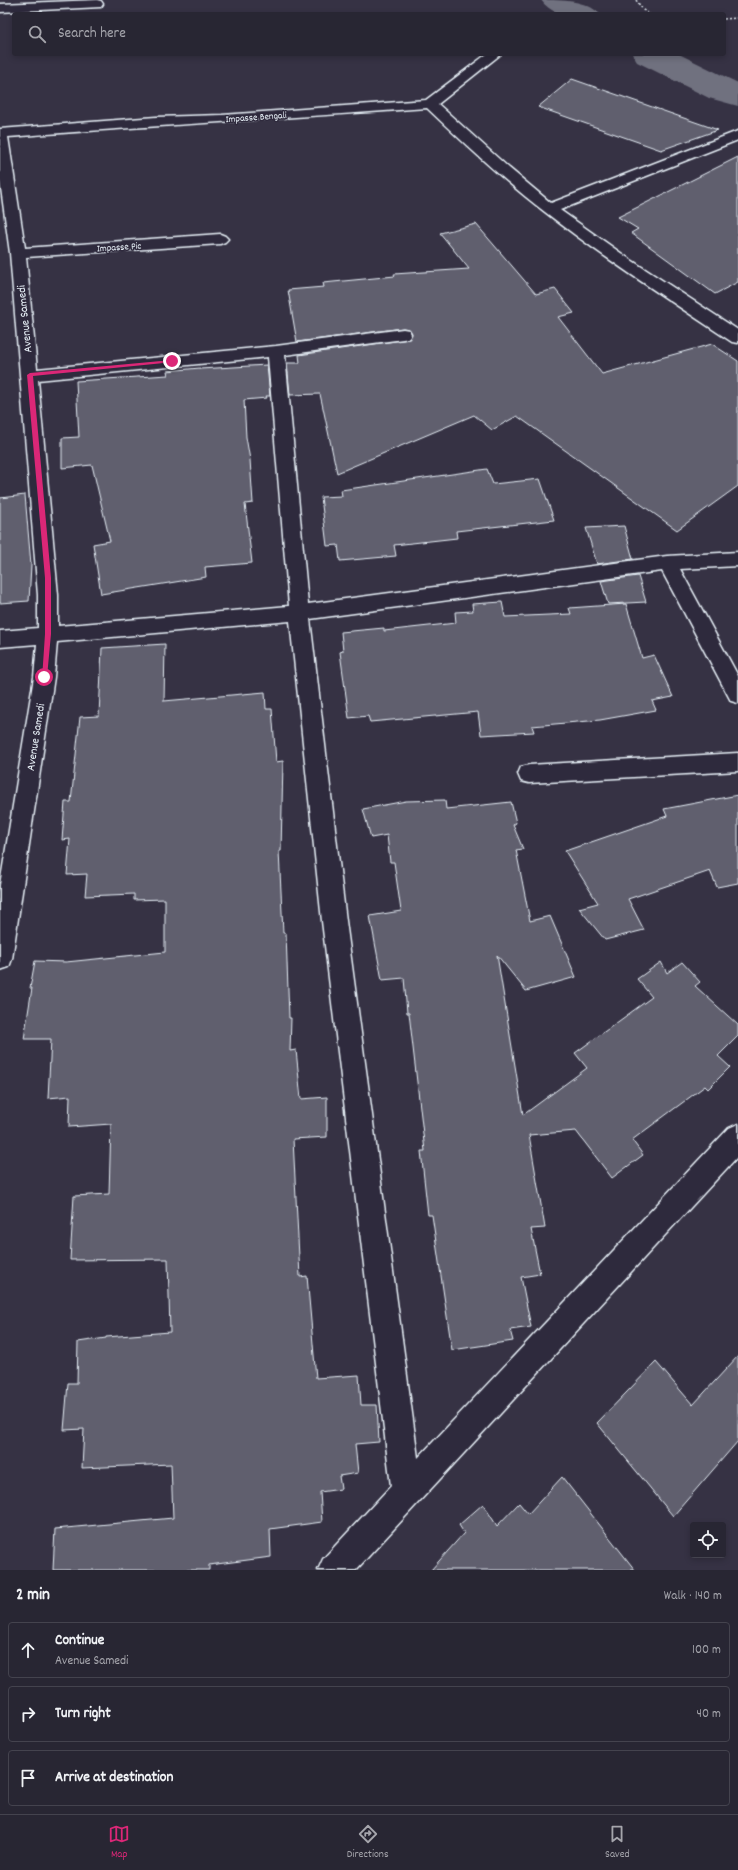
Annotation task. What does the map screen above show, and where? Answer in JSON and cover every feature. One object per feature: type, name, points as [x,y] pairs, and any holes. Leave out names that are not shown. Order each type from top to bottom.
[{"type":"street","points":[[0,8],[97,4]]},
{"type":"street","points":[[493,56],[430,104],[489,158],[550,209],[597,243],[738,338]]},
{"type":"street","name":"Impasse Bengali","points":[[0,133],[156,121],[222,119],[430,104]]},
{"type":"street","name":"Avenue Samedi","points":[[0,133],[18,253],[48,578],[48,634],[44,677],[0,959]]},
{"type":"street","points":[[550,209],[738,136]]},
{"type":"street","name":"Impasse Pic","points":[[18,253],[220,239]]},
{"type":"street","points":[[30,375],[276,351],[403,334]]},
{"type":"street","points":[[276,351],[299,613],[334,921],[407,1491]]},
{"type":"street","points":[[0,639],[299,613],[667,563],[738,559]]},
{"type":"street","points":[[667,563],[738,695]]},
{"type":"street","points":[[528,774],[738,762]]},
{"type":"street","points":[[334,1570],[738,1137]]},
{"type":"path","points":[[636,0],[643,10],[646,12]]},
{"type":"path","points":[[726,19],[738,18]]},
{"type":"building","points":[[572,79],[718,130],[661,150],[538,107]]},
{"type":"building","points":[[738,157],[738,282],[715,294],[631,233],[638,229],[618,217]]},
{"type":"building","points":[[476,224],[536,294],[555,289],[574,313],[558,317],[602,374],[712,344],[738,361],[738,486],[677,530],[517,416],[492,430],[474,415],[337,473],[320,394],[290,395],[287,363],[300,363],[299,355],[409,339],[412,333],[409,329],[403,328],[297,342],[288,290],[324,287],[323,283],[395,276],[394,274],[469,269],[440,233]]},
{"type":"building","points":[[267,365],[270,396],[266,396],[267,398],[244,400],[246,437],[250,460],[253,503],[245,504],[252,563],[205,567],[206,577],[101,594],[93,544],[110,541],[92,465],[62,468],[62,438],[79,437],[76,381],[168,375],[167,371],[200,368]]},
{"type":"building","points":[[487,469],[493,484],[540,479],[554,520],[456,531],[457,538],[394,545],[396,556],[340,561],[338,545],[327,546],[321,497],[342,496],[341,490]]},
{"type":"building","points":[[25,495],[31,565],[29,601],[0,603],[0,498]]},
{"type":"building","points":[[624,526],[633,559],[597,564],[586,528]]},
{"type":"building","points":[[638,576],[646,602],[608,604],[601,581]]},
{"type":"building","points":[[502,602],[505,617],[571,614],[569,608],[626,604],[642,658],[654,655],[673,697],[652,701],[656,710],[600,720],[532,726],[534,732],[481,735],[478,712],[370,722],[368,716],[349,718],[340,652],[343,651],[341,632],[384,628],[384,631],[456,623],[455,612],[473,611],[472,604]]},
{"type":"building","points":[[165,644],[164,701],[265,692],[266,709],[272,709],[276,762],[283,761],[281,851],[279,851],[283,933],[286,933],[289,1018],[291,1018],[290,1051],[296,1050],[301,1099],[327,1097],[327,1137],[293,1139],[300,1277],[307,1276],[316,1378],[359,1375],[361,1405],[377,1405],[379,1442],[355,1444],[358,1473],[339,1476],[341,1489],[320,1492],[322,1522],[270,1529],[271,1557],[209,1565],[209,1570],[53,1570],[55,1529],[173,1518],[171,1464],[82,1468],[84,1429],[64,1430],[68,1383],[77,1383],[78,1342],[106,1337],[170,1332],[168,1259],[70,1260],[74,1196],[109,1194],[111,1124],[69,1127],[70,1096],[48,1098],[51,1039],[24,1039],[35,961],[66,962],[165,952],[165,899],[134,900],[134,894],[85,896],[87,874],[67,875],[70,839],[62,840],[65,802],[71,802],[80,717],[99,716],[102,648]]},
{"type":"building","points":[[738,795],[738,883],[717,887],[710,871],[628,899],[644,930],[605,940],[579,908],[598,903],[565,851],[667,816],[664,809]]},
{"type":"building","points":[[445,800],[446,809],[511,802],[516,823],[513,825],[523,849],[516,850],[530,921],[550,916],[576,977],[526,991],[497,955],[523,1115],[587,1068],[575,1053],[652,997],[637,979],[661,962],[667,973],[682,962],[700,982],[695,986],[738,1025],[738,1036],[718,1056],[730,1067],[708,1089],[705,1086],[632,1140],[643,1155],[612,1178],[576,1131],[529,1135],[545,1228],[531,1229],[540,1274],[521,1277],[531,1327],[510,1330],[513,1341],[452,1350],[432,1215],[428,1215],[421,1151],[425,1151],[409,1013],[407,1013],[404,978],[382,980],[370,916],[401,911],[394,862],[390,862],[387,835],[371,838],[363,809],[406,801]]},
{"type":"building","points":[[738,1356],[738,1441],[673,1516],[597,1423],[656,1362],[693,1405]]},
{"type":"building","points":[[562,1477],[635,1570],[431,1570],[464,1533],[459,1525],[483,1504],[497,1526],[519,1503],[528,1514]]},
{"type":"waterway","points":[[558,0],[579,12]]},
{"type":"waterway","points":[[654,56],[722,90],[738,95]]},
{"type":"route","points":[[44,677],[48,634],[48,578],[30,375],[172,361]]}]
